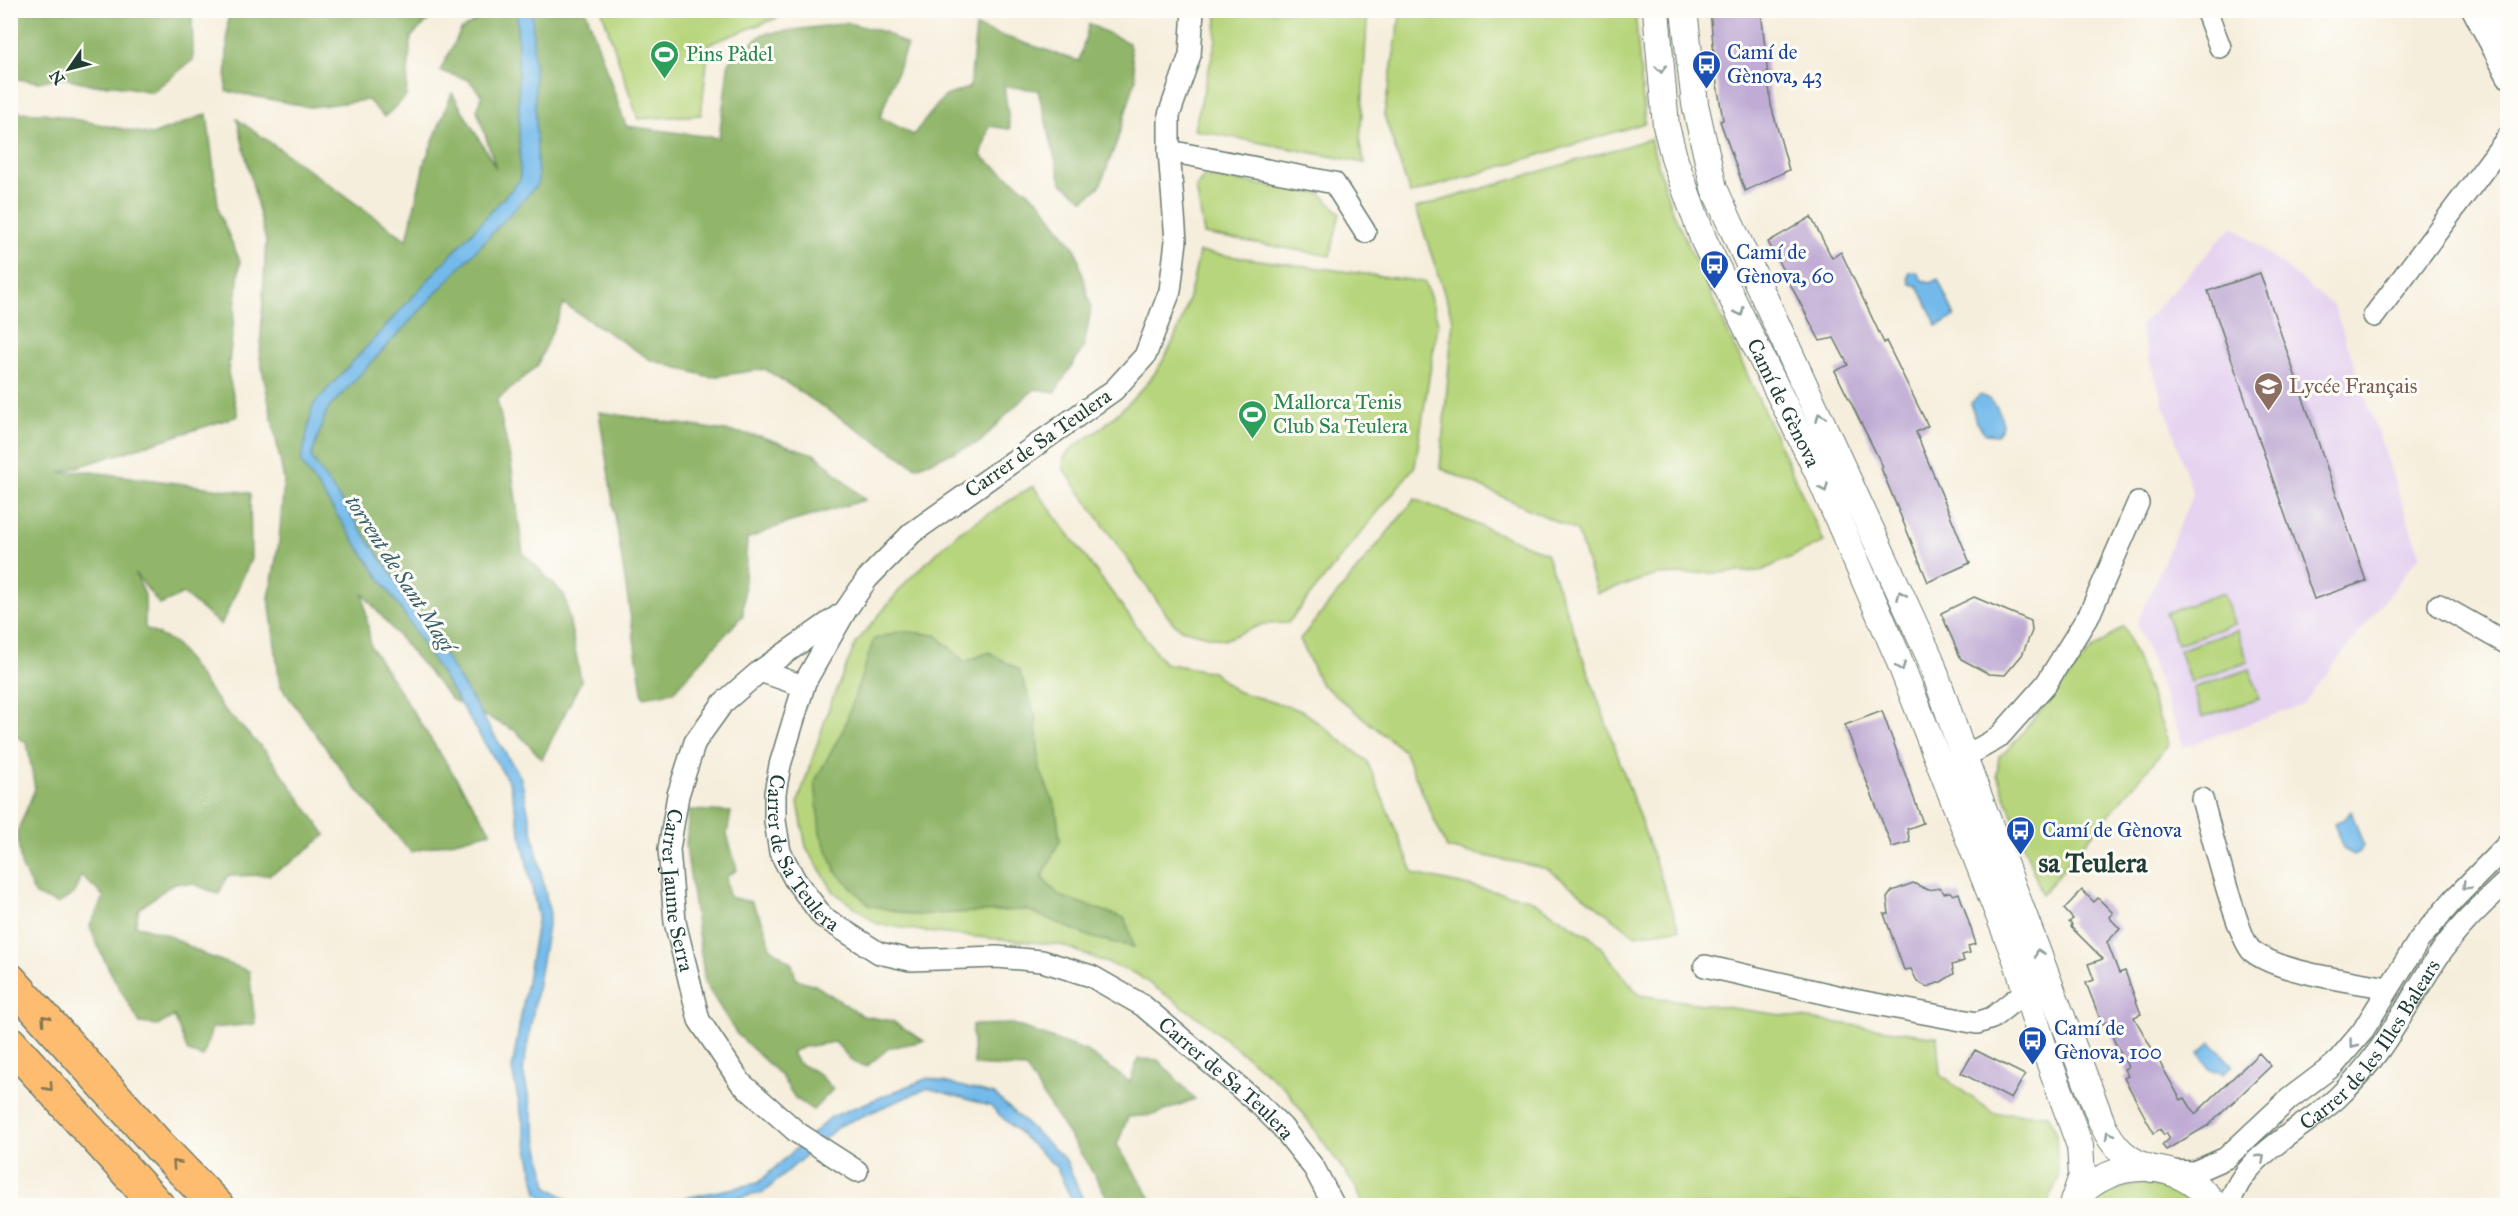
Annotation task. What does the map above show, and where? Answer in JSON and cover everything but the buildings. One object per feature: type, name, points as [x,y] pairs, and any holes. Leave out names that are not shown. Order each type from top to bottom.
[{"type":"highway","points":[[10,980],[154,1140],[217,1206]]},
{"type":"highway","points":[[10,1043],[158,1206]]},
{"type":"street","name":"Carrer de Sa Teulera","points":[[1193,10],[1190,55],[1169,115],[1169,151],[1176,241],[1170,291],[1144,356],[1114,390],[912,532],[867,579],[846,610],[803,687],[780,765],[775,794],[775,821],[780,852],[795,880],[823,917],[879,953],[910,960],[997,957],[1042,961],[1071,969],[1115,988],[1142,1005],[1259,1104],[1282,1127],[1314,1168],[1334,1206]]},
{"type":"street","name":"Camí de Gènova","points":[[1656,10],[1666,126],[1675,161],[1704,241],[1817,471],[1887,634],[2027,990],[2042,1042],[2076,1133],[2082,1156],[2082,1176],[2072,1204]]},
{"type":"street","name":"Camí de Gènova","points":[[1684,10],[1695,104],[1714,188],[1930,658],[1964,757],[2102,1123],[2123,1154],[2138,1164],[2194,1183],[2216,1206]]},
{"type":"street","points":[[2206,10],[2220,47]]},
{"type":"street","points":[[2474,10],[2508,77]]},
{"type":"street","points":[[2501,18],[2498,30],[2508,49]]},
{"type":"street","points":[[2374,316],[2508,137]]},
{"type":"street","points":[[1169,151],[1334,183],[1365,232]]},
{"type":"street","points":[[1964,757],[1998,738],[2046,684],[2090,613],[2139,503]]},
{"type":"street","points":[[2439,605],[2508,644]]},
{"type":"street","name":"Carrer Jaume Serra","points":[[846,610],[760,671],[723,703],[695,742],[678,795],[669,849],[675,922],[699,1020],[741,1083],[798,1133],[857,1171]]},
{"type":"street","points":[[760,671],[803,687]]},
{"type":"street","name":"Carrer de les Illes Balears","points":[[2202,799],[2234,909],[2250,950],[2276,965],[2388,988]]},
{"type":"street","name":"Carrer de les Illes Balears","points":[[2161,1170],[2194,1172],[2226,1158],[2289,1099],[2320,1077],[2348,1050],[2419,940],[2455,898],[2508,844]]},
{"type":"street","name":"Carrer de les Illes Balears","points":[[2229,1206],[2237,1185],[2248,1170],[2290,1132],[2335,1100],[2372,1061],[2390,1038],[2438,956],[2471,915],[2508,880]]},
{"type":"street","points":[[1705,966],[1854,1000],[1977,1023],[1992,1018],[2027,990]]},
{"type":"street","points":[[2072,1204],[2089,1185],[2109,1174],[2137,1167],[2161,1170]]},
{"type":"shaded area","name":"Lycée Français","points":[[2233,226],[2334,306],[2420,555],[2302,705],[2184,747],[2137,623],[2193,494],[2139,327]]},
{"type":"green space","points":[[228,10],[438,11],[411,37],[406,97],[384,117],[368,100],[310,107],[226,91]]},
{"type":"green space","name":"Pins Pàdel","points":[[602,10],[795,11],[709,44],[701,115],[638,119]]},
{"type":"green space","points":[[10,11],[192,11],[193,60],[152,92],[116,85],[94,85],[61,77],[39,82],[11,78]]},
{"type":"green space","points":[[492,11],[586,11],[626,126],[719,138],[729,61],[763,34],[848,23],[884,32],[907,45],[880,117],[913,135],[944,97],[970,87],[976,27],[1079,61],[1089,24],[1129,43],[1136,78],[1117,141],[1100,186],[1084,200],[1061,182],[1038,90],[1004,86],[1010,129],[989,126],[981,156],[1039,200],[1076,250],[1091,307],[1084,347],[1055,392],[1035,389],[980,442],[916,467],[765,369],[710,377],[651,360],[564,304],[537,366],[497,400],[511,463],[523,553],[565,596],[581,681],[542,759],[516,731],[452,700],[363,594],[371,647],[491,832],[411,852],[353,785],[280,685],[269,598],[279,542],[284,480],[260,357],[266,241],[237,119],[407,240],[424,164],[452,93],[496,168],[477,110],[482,96],[469,80],[440,71],[461,30]]},
{"type":"green space","points":[[1217,11],[1364,11],[1367,21],[1360,145],[1365,163],[1194,130],[1216,40]]},
{"type":"green space","points":[[1401,11],[1635,11],[1645,123],[1410,194],[1384,115]]},
{"type":"green space","points":[[10,112],[44,113],[152,135],[207,114],[219,213],[240,261],[228,373],[238,416],[59,473],[85,471],[250,493],[251,559],[221,625],[183,594],[160,605],[135,573],[145,595],[145,628],[175,643],[221,706],[267,753],[326,835],[290,863],[269,875],[227,876],[219,894],[193,884],[174,883],[139,909],[135,925],[168,935],[205,955],[249,971],[255,1024],[212,1028],[203,1057],[188,1052],[174,1016],[159,1025],[140,1023],[106,964],[90,926],[104,897],[81,875],[74,894],[58,904],[35,895],[21,865],[17,832],[35,789],[27,743],[10,732]]},
{"type":"green space","points":[[1650,139],[1671,208],[1824,542],[1761,571],[1657,575],[1597,593],[1577,531],[1440,468],[1453,320],[1416,208]]},
{"type":"green space","points":[[1204,176],[1321,194],[1340,213],[1330,256],[1204,234],[1196,187]]},
{"type":"green space","name":"Mallorca Tenis Club Sa Teulera","points":[[1199,252],[1425,282],[1438,321],[1415,466],[1288,623],[1263,624],[1224,640],[1181,629],[1172,622],[1063,468],[1066,455],[1077,444],[1099,430],[1127,404],[1143,388],[1165,358],[1186,307]]},
{"type":"green space","points":[[599,412],[759,436],[816,455],[865,500],[784,524],[747,539],[743,615],[673,692],[643,697]]},
{"type":"green space","points":[[1033,486],[1164,663],[1213,672],[1236,691],[1303,711],[1367,761],[1414,874],[1530,899],[1595,940],[1639,995],[1937,1037],[1940,1075],[1994,1113],[2048,1114],[2056,1134],[2058,1180],[2047,1206],[1363,1205],[1357,1189],[1285,1088],[1203,1021],[1136,974],[1061,945],[935,933],[878,924],[834,892],[806,847],[798,802],[830,705],[856,643],[908,580],[959,532]]},
{"type":"green space","points":[[1415,499],[1546,553],[1679,929],[1635,935],[1548,869],[1447,848],[1404,751],[1320,683],[1300,639]]},
{"type":"green space","points":[[2223,593],[2234,624],[2177,644],[2166,613]]},
{"type":"green space","points":[[2124,626],[2169,744],[2042,894],[1997,775],[1999,756],[2008,750],[2088,653]]},
{"type":"green space","points":[[2237,630],[2248,662],[2190,682],[2179,650]]},
{"type":"green space","points":[[901,631],[936,635],[965,662],[989,652],[1019,670],[1035,714],[1040,770],[1056,808],[1060,840],[1042,878],[1060,896],[1125,918],[1134,947],[1093,938],[1027,910],[912,915],[869,905],[837,873],[820,833],[815,781],[844,728],[874,639]]},
{"type":"green space","points":[[2250,669],[2259,699],[2202,717],[2193,688]]},
{"type":"green space","points":[[689,810],[731,812],[727,834],[737,870],[726,877],[729,897],[751,902],[763,922],[770,947],[792,964],[796,979],[815,985],[863,1016],[892,1021],[924,1041],[889,1048],[866,1067],[853,1062],[835,1042],[804,1047],[791,1052],[798,1063],[818,1073],[833,1089],[813,1110],[795,1098],[781,1076],[736,1033],[705,983],[686,846]]},
{"type":"green space","points":[[1013,1024],[1086,1051],[1130,1082],[1138,1059],[1158,1060],[1195,1099],[1154,1115],[1128,1117],[1117,1145],[1155,1205],[1111,1205],[1026,1068],[974,1065],[972,1025]]},
{"type":"green space","points":[[2147,1184],[2170,1189],[2194,1205],[2092,1205],[2104,1195],[2118,1189]]},
{"type":"water","points":[[517,11],[532,11],[538,184],[327,410],[311,458],[412,603],[521,778],[550,914],[523,1071],[547,1186],[576,1205],[555,1205],[537,1193],[512,1069],[538,916],[510,784],[404,614],[301,462],[313,405],[520,180]]},
{"type":"water","points":[[1910,272],[1917,272],[1922,280],[1930,283],[1938,279],[1955,317],[1937,326],[1918,286],[1910,284],[1908,277]]},
{"type":"water","points":[[1980,395],[1991,401],[1999,411],[2002,424],[1997,435],[1986,434],[1976,423],[1971,403]]},
{"type":"water","points":[[2351,811],[2363,844],[2360,852],[2354,855],[2343,849],[2334,823],[2345,819]]},
{"type":"water","points":[[2211,1042],[2233,1066],[2223,1074],[2220,1071],[2210,1070],[2199,1053]]},
{"type":"water","points":[[928,1078],[995,1095],[1066,1160],[1085,1205],[1074,1205],[1057,1168],[990,1106],[928,1088],[839,1126],[763,1193],[701,1205],[647,1206],[758,1183],[831,1117]]},
{"type":"place","name":"Pins Pàdel","points":[[665,80]]},
{"type":"place","name":"Camí de Gènova, 43","points":[[1706,90]]},
{"type":"place","name":"Camí de Gènova, 60","points":[[1715,290]]},
{"type":"place","name":"Lycée Français","points":[[2268,412]]},
{"type":"place","name":"Mallorca Tenis Club Sa Teulera","points":[[1252,440]]},
{"type":"place","name":"Camí de Gènova","points":[[2021,856]]},
{"type":"place","name":"Camí de Gènova, 100","points":[[2033,1066]]},
{"type":"district","name":"sa Teulera","points":[[2093,863]]},
{"type":"water label","name":"torrent de Sant Magí","points":[[401,573]]}]
